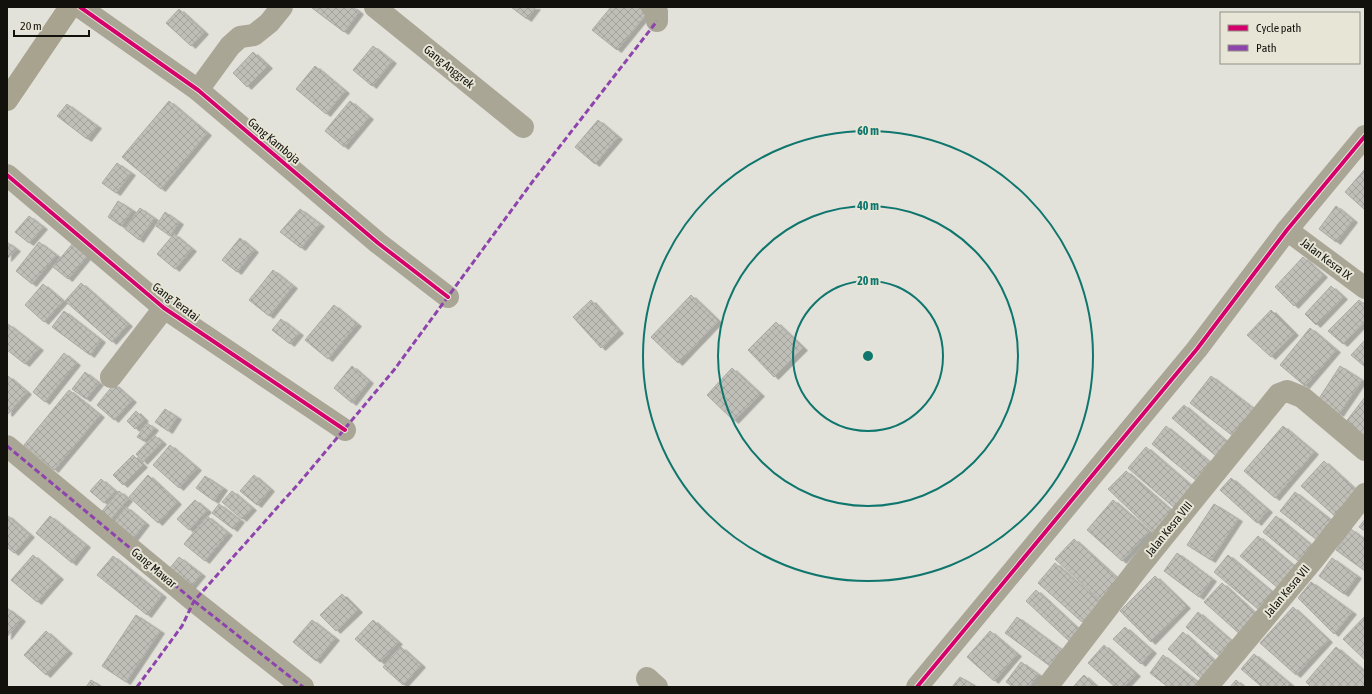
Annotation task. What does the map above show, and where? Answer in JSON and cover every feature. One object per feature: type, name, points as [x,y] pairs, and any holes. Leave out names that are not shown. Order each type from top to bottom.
[{"type":"main road","points":[[7,100],[70,7]]},
{"type":"street","name":"Gang Kamboja","points":[[80,7],[198,90],[378,243],[448,298]]},
{"type":"street","points":[[198,90],[230,46],[240,37],[254,35],[269,23],[282,7]]},
{"type":"street","name":"Gang Anggrek","points":[[375,7],[523,127]]},
{"type":"street","points":[[917,687],[1197,348],[1287,230],[1365,136]]},
{"type":"street","name":"Gang Teratai","points":[[7,175],[164,308],[345,430]]},
{"type":"street","name":"Jalan Kesra IX","points":[[1287,230],[1365,288]]},
{"type":"street","points":[[111,377],[164,308]]},
{"type":"street","name":"Jalan Kesra VIII","points":[[1047,687],[1138,567],[1280,394],[1286,390],[1302,397],[1365,450]]},
{"type":"street","name":"Gang Mawar","points":[[7,446],[194,601],[303,687]]},
{"type":"street","name":"Jalan Kesra VII","points":[[1207,687],[1314,559],[1365,494]]},
{"type":"building","points":[[353,7],[359,12],[344,32],[312,8]]},
{"type":"building","points":[[511,7],[536,7],[527,19]]},
{"type":"building","points":[[611,7],[642,7],[648,12],[617,50],[592,30]]},
{"type":"building","points":[[179,9],[204,32],[191,46],[166,23]]},
{"type":"building","points":[[373,46],[392,61],[372,86],[353,70]]},
{"type":"building","points":[[253,52],[268,66],[247,87],[233,73]]},
{"type":"building","points":[[315,66],[345,91],[326,114],[296,89]]},
{"type":"building","points":[[169,101],[207,133],[161,189],[122,157]]},
{"type":"building","points":[[350,101],[369,117],[344,147],[325,131]]},
{"type":"building","points":[[67,104],[97,126],[87,139],[57,116]]},
{"type":"building","points":[[598,120],[618,137],[595,164],[575,147]]},
{"type":"building","points":[[117,163],[131,173],[116,193],[102,183]]},
{"type":"building","points":[[1365,169],[1365,210],[1345,192]]},
{"type":"building","points":[[118,201],[132,210],[121,226],[108,217]]},
{"type":"building","points":[[1336,206],[1353,220],[1336,242],[1319,229]]},
{"type":"building","points":[[140,208],[154,218],[139,240],[125,229]]},
{"type":"building","points":[[300,209],[320,224],[301,248],[280,232]]},
{"type":"building","points":[[165,212],[179,222],[170,236],[156,226]]},
{"type":"building","points":[[29,216],[43,227],[29,243],[15,232]]},
{"type":"building","points":[[174,234],[192,249],[175,269],[157,254]]},
{"type":"building","points":[[240,238],[254,250],[237,272],[222,260]]},
{"type":"building","points":[[7,242],[16,249],[7,259]]},
{"type":"building","points":[[39,242],[56,255],[32,284],[16,271]]},
{"type":"building","points":[[73,243],[87,256],[68,279],[53,267]]},
{"type":"building","points":[[1303,257],[1323,275],[1294,306],[1275,287]]},
{"type":"building","points":[[273,270],[293,286],[269,316],[249,300]]},
{"type":"building","points":[[81,283],[128,324],[112,342],[65,301]]},
{"type":"building","points":[[43,284],[63,301],[44,322],[25,305]]},
{"type":"building","points":[[1331,286],[1343,297],[1316,325],[1305,314]]},
{"type":"building","points":[[691,295],[718,321],[678,363],[651,337]]},
{"type":"building","points":[[591,300],[619,331],[601,348],[573,317]]},
{"type":"building","points":[[1359,300],[1365,305],[1365,321],[1343,344],[1328,331]]},
{"type":"building","points":[[334,305],[357,324],[328,359],[305,340]]},
{"type":"building","points":[[1271,310],[1294,333],[1271,357],[1247,335]]},
{"type":"building","points":[[64,311],[101,340],[90,355],[52,327]]},
{"type":"building","points":[[281,319],[299,333],[290,344],[272,330]]},
{"type":"building","points":[[776,322],[803,348],[774,377],[748,350]]},
{"type":"building","points":[[8,324],[39,348],[25,364],[7,350]]},
{"type":"building","points":[[1310,328],[1336,350],[1305,386],[1280,365]]},
{"type":"building","points":[[1365,340],[1365,367],[1351,355]]},
{"type":"building","points":[[64,353],[76,363],[45,402],[33,392]]},
{"type":"building","points":[[352,366],[369,381],[352,403],[334,388]]},
{"type":"building","points":[[1340,366],[1362,380],[1339,414],[1318,400]]},
{"type":"building","points":[[732,368],[760,394],[734,421],[707,395]]},
{"type":"building","points":[[85,372],[99,383],[86,399],[72,389]]},
{"type":"building","points":[[8,376],[27,392],[8,414],[7,413]]},
{"type":"building","points":[[1211,376],[1254,409],[1233,436],[1190,403]]},
{"type":"building","points":[[114,384],[132,400],[114,420],[97,405]]},
{"type":"building","points":[[69,390],[100,415],[54,470],[24,445]]},
{"type":"building","points":[[1365,397],[1365,438],[1345,423]]},
{"type":"building","points":[[1184,405],[1228,443],[1216,456],[1172,418]]},
{"type":"building","points":[[165,409],[177,417],[168,431],[155,422]]},
{"type":"building","points":[[136,411],[144,419],[135,429],[127,421]]},
{"type":"building","points":[[147,423],[154,428],[144,441],[137,437]]},
{"type":"building","points":[[1166,426],[1213,465],[1198,482],[1152,444]]},
{"type":"building","points":[[1283,426],[1314,452],[1275,498],[1244,471]]},
{"type":"building","points":[[154,435],[162,442],[143,462],[136,454]]},
{"type":"building","points":[[170,445],[197,468],[179,488],[153,465]]},
{"type":"building","points":[[1146,447],[1195,489],[1177,510],[1128,468]]},
{"type":"building","points":[[133,455],[143,465],[123,485],[113,475]]},
{"type":"building","points":[[1324,461],[1359,493],[1337,518],[1301,486]]},
{"type":"building","points":[[1126,471],[1173,512],[1153,532],[1108,489]]},
{"type":"building","points":[[148,475],[177,502],[158,523],[129,497]]},
{"type":"building","points":[[254,475],[270,489],[257,505],[240,491]]},
{"type":"building","points":[[205,476],[223,488],[214,501],[196,488]]},
{"type":"building","points":[[1231,478],[1268,510],[1257,523],[1220,490]]},
{"type":"building","points":[[101,479],[115,491],[104,503],[90,491]]},
{"type":"building","points":[[119,491],[128,499],[107,524],[98,516]]},
{"type":"building","points":[[232,491],[252,508],[242,519],[222,502]]},
{"type":"building","points":[[1295,492],[1337,525],[1322,544],[1280,511]]},
{"type":"building","points":[[195,500],[207,510],[189,530],[177,519]]},
{"type":"building","points":[[1113,500],[1149,531],[1122,561],[1087,530]]},
{"type":"building","points":[[219,504],[240,520],[233,529],[212,513]]},
{"type":"building","points":[[1214,504],[1238,519],[1211,560],[1187,545]]},
{"type":"building","points":[[126,507],[145,523],[131,541],[112,525]]},
{"type":"building","points":[[7,515],[30,535],[14,553],[7,547]]},
{"type":"building","points":[[50,516],[86,545],[72,563],[36,533]]},
{"type":"building","points":[[207,516],[228,533],[205,561],[184,544]]},
{"type":"building","points":[[1276,516],[1316,549],[1303,565],[1263,532]]},
{"type":"building","points":[[1365,519],[1365,531],[1359,527]]},
{"type":"building","points":[[1351,529],[1365,540],[1365,571],[1336,550]]},
{"type":"building","points":[[1258,536],[1301,572],[1284,593],[1240,556]]},
{"type":"building","points":[[1074,539],[1120,581],[1101,601],[1055,559]]},
{"type":"building","points":[[1177,553],[1212,579],[1199,597],[1164,571]]},
{"type":"building","points":[[33,555],[59,577],[37,602],[11,580]]},
{"type":"building","points":[[1228,555],[1279,598],[1265,615],[1214,572]]},
{"type":"building","points":[[113,556],[162,595],[147,615],[97,575]]},
{"type":"building","points":[[179,557],[201,574],[187,591],[165,574]]},
{"type":"building","points":[[1332,558],[1357,576],[1344,594],[1319,576]]},
{"type":"building","points":[[1055,563],[1100,602],[1082,622],[1038,583]]},
{"type":"building","points":[[1155,576],[1186,606],[1151,642],[1120,611]]},
{"type":"building","points":[[1311,582],[1352,612],[1334,634],[1298,598]]},
{"type":"building","points":[[1222,583],[1259,617],[1242,636],[1204,602]]},
{"type":"building","points":[[1036,590],[1079,630],[1069,641],[1026,601]]},
{"type":"building","points":[[342,594],[358,610],[336,631],[320,615]]},
{"type":"building","points":[[1293,607],[1328,640],[1296,675],[1260,643]]},
{"type":"building","points":[[7,608],[21,619],[7,637]]},
{"type":"building","points":[[1198,612],[1236,645],[1223,659],[1186,627]]},
{"type":"building","points":[[136,615],[160,631],[126,682],[102,666]]},
{"type":"building","points":[[1365,616],[1365,660],[1343,639]]},
{"type":"building","points":[[1017,617],[1062,650],[1050,666],[1005,633]]},
{"type":"building","points":[[312,620],[335,638],[316,661],[293,642]]},
{"type":"building","points":[[373,620],[398,642],[380,662],[355,639]]},
{"type":"building","points":[[1125,627],[1152,651],[1141,664],[1113,639]]},
{"type":"building","points":[[46,631],[68,651],[46,675],[24,655]]},
{"type":"building","points":[[990,631],[1017,654],[994,681],[967,657]]},
{"type":"building","points":[[1183,632],[1220,666],[1205,682],[1168,649]]},
{"type":"building","points":[[1104,645],[1136,674],[1124,687],[1115,687],[1088,663]]},
{"type":"building","points":[[401,647],[421,665],[403,685],[383,667]]},
{"type":"building","points":[[1336,647],[1365,672],[1365,687],[1311,687],[1306,682]]},
{"type":"building","points":[[1254,654],[1290,684],[1287,687],[1262,687],[1241,669]]},
{"type":"building","points":[[1163,655],[1199,683],[1197,687],[1168,687],[1150,673]]},
{"type":"building","points":[[1021,662],[1038,674],[1029,687],[1013,687],[1006,682]]},
{"type":"building","points":[[1084,675],[1097,687],[1073,687]]},
{"type":"building","points":[[960,677],[977,687],[952,687]]},
{"type":"building","points":[[91,680],[102,687],[86,687]]},
{"type":"building","points":[[1236,680],[1244,687],[1230,687]]},
{"type":"marked path","points":[[137,687],[182,626],[194,601],[300,482],[394,370],[533,181],[657,21]]},
{"type":"marked path","points":[[7,446],[194,601],[303,687]]},
{"type":"cycle path","points":[[80,7],[198,90],[378,243],[448,297]]},
{"type":"cycle path","points":[[917,687],[1197,349],[1287,230],[1365,136]]},
{"type":"cycle path","points":[[7,175],[164,308],[345,430]]}]
